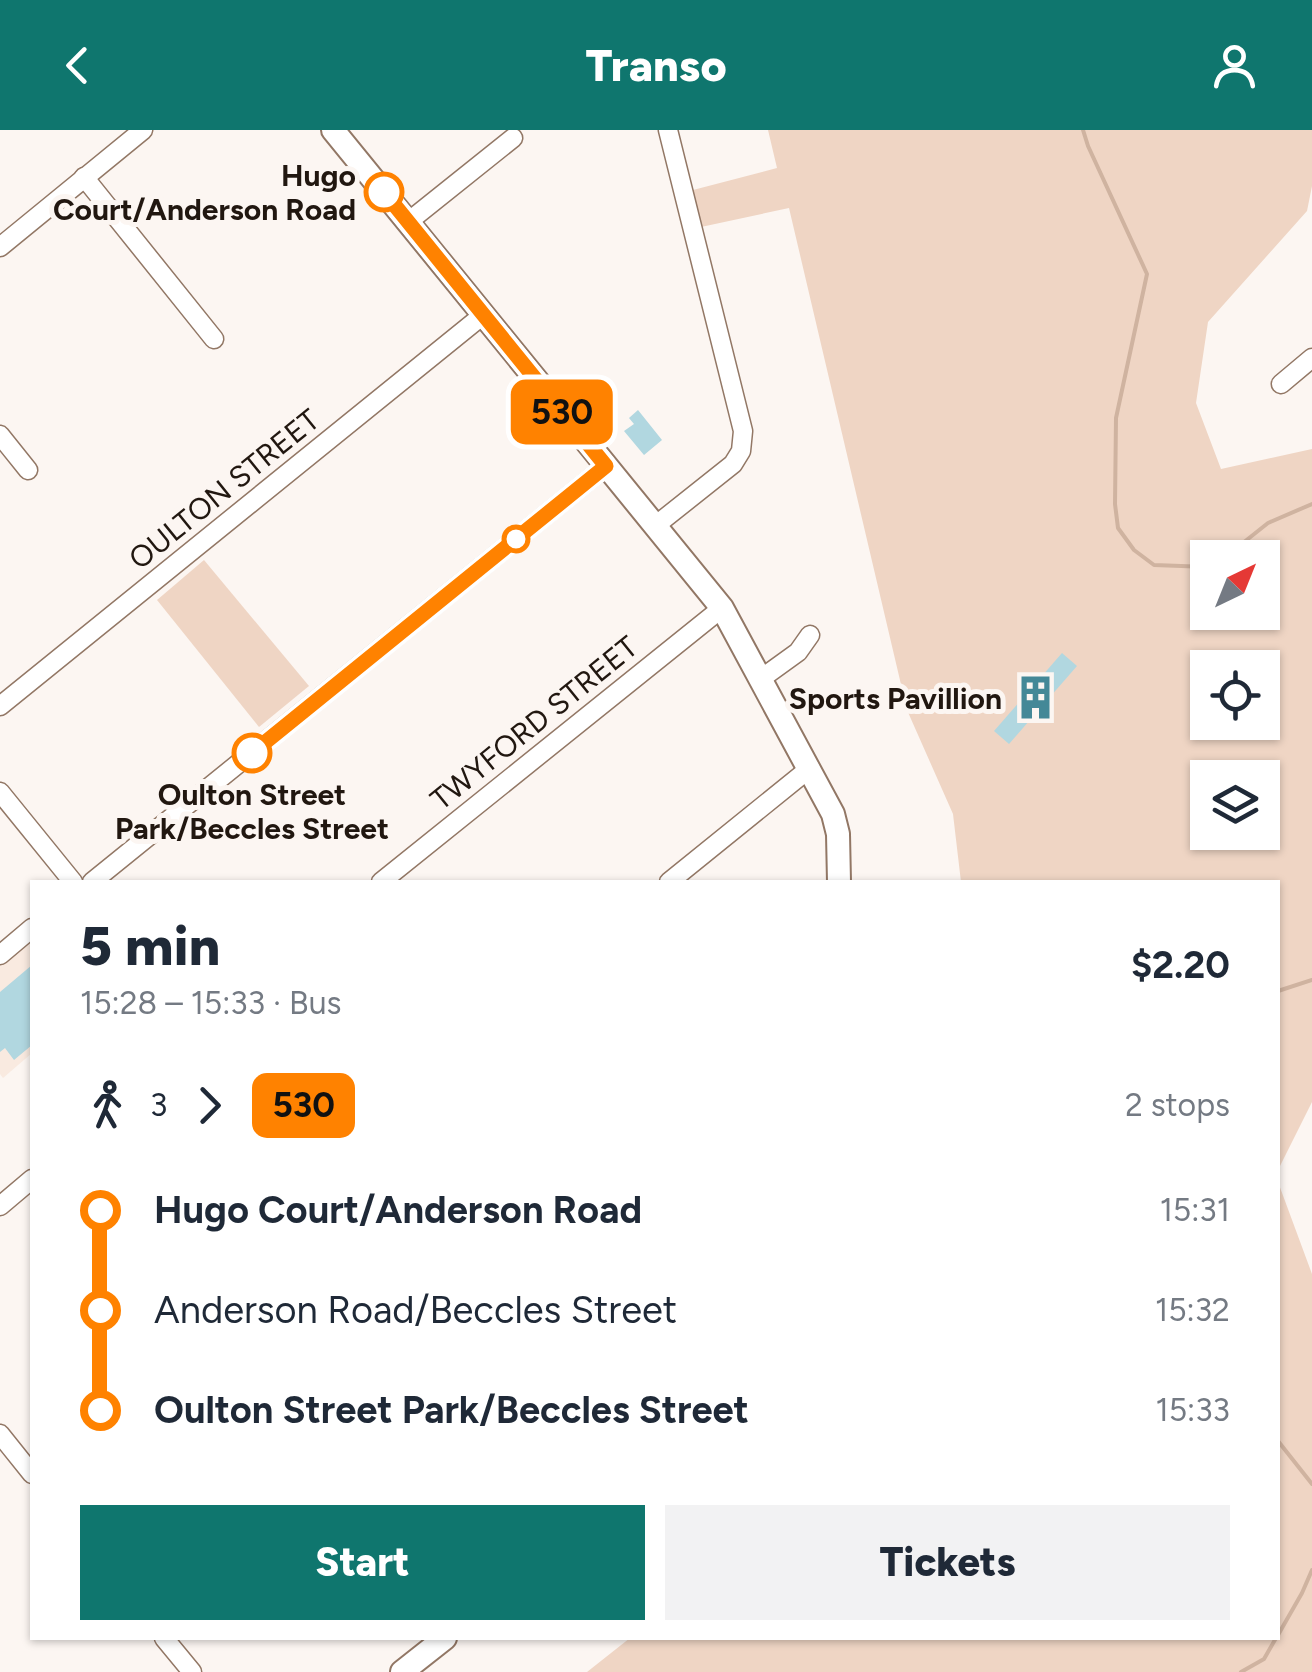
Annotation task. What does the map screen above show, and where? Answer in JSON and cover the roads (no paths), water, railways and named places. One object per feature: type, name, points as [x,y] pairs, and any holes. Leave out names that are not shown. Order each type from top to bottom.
[{"type":"street","points":[[0,247],[142,130]]},
{"type":"street","points":[[333,130],[722,608],[827,799],[836,822],[839,880]]},
{"type":"street","points":[[655,526],[733,464],[743,443],[668,130]]},
{"type":"street","points":[[408,222],[513,138]]},
{"type":"street","points":[[84,178],[214,339]]},
{"type":"street","name":"OULTON STREET","points":[[0,706],[484,314]]},
{"type":"street","points":[[1281,384],[1312,358]]},
{"type":"street","points":[[0,435],[28,470]]},
{"type":"street","points":[[94,880],[606,466]]},
{"type":"street","name":"TWYFORD STREET","points":[[384,880],[722,608]]},
{"type":"street","points":[[762,678],[798,652],[810,634]]},
{"type":"street","points":[[671,880],[810,768]]},
{"type":"street","points":[[0,792],[72,880]]},
{"type":"street","points":[[0,955],[30,930]]},
{"type":"street","points":[[0,1206],[30,1181]]},
{"type":"street","points":[[0,1434],[30,1472]]},
{"type":"street","points":[[166,1640],[192,1672]]},
{"type":"street","points":[[402,1672],[433,1641]]},
{"type":"waterway","points":[[1083,130],[1147,274],[1116,418],[1118,528],[1134,550],[1154,565],[1190,566]]},
{"type":"waterway","points":[[1247,540],[1268,523],[1312,504]]},
{"type":"waterway","points":[[1280,990],[1312,980]]},
{"type":"waterway","points":[[1280,1444],[1312,1484]]},
{"type":"waterway","points":[[1280,1632],[1312,1570]]},
{"type":"waterway","points":[[1241,1672],[1264,1659],[1275,1640]]},
{"type":"place","name":"Hugo Court/Anderson Road","points":[[384,192]]},
{"type":"place","name":"Sports Pavillion","points":[[1035,698]]},
{"type":"place","name":"Oulton Street Park/Beccles Street","points":[[252,753]]}]
